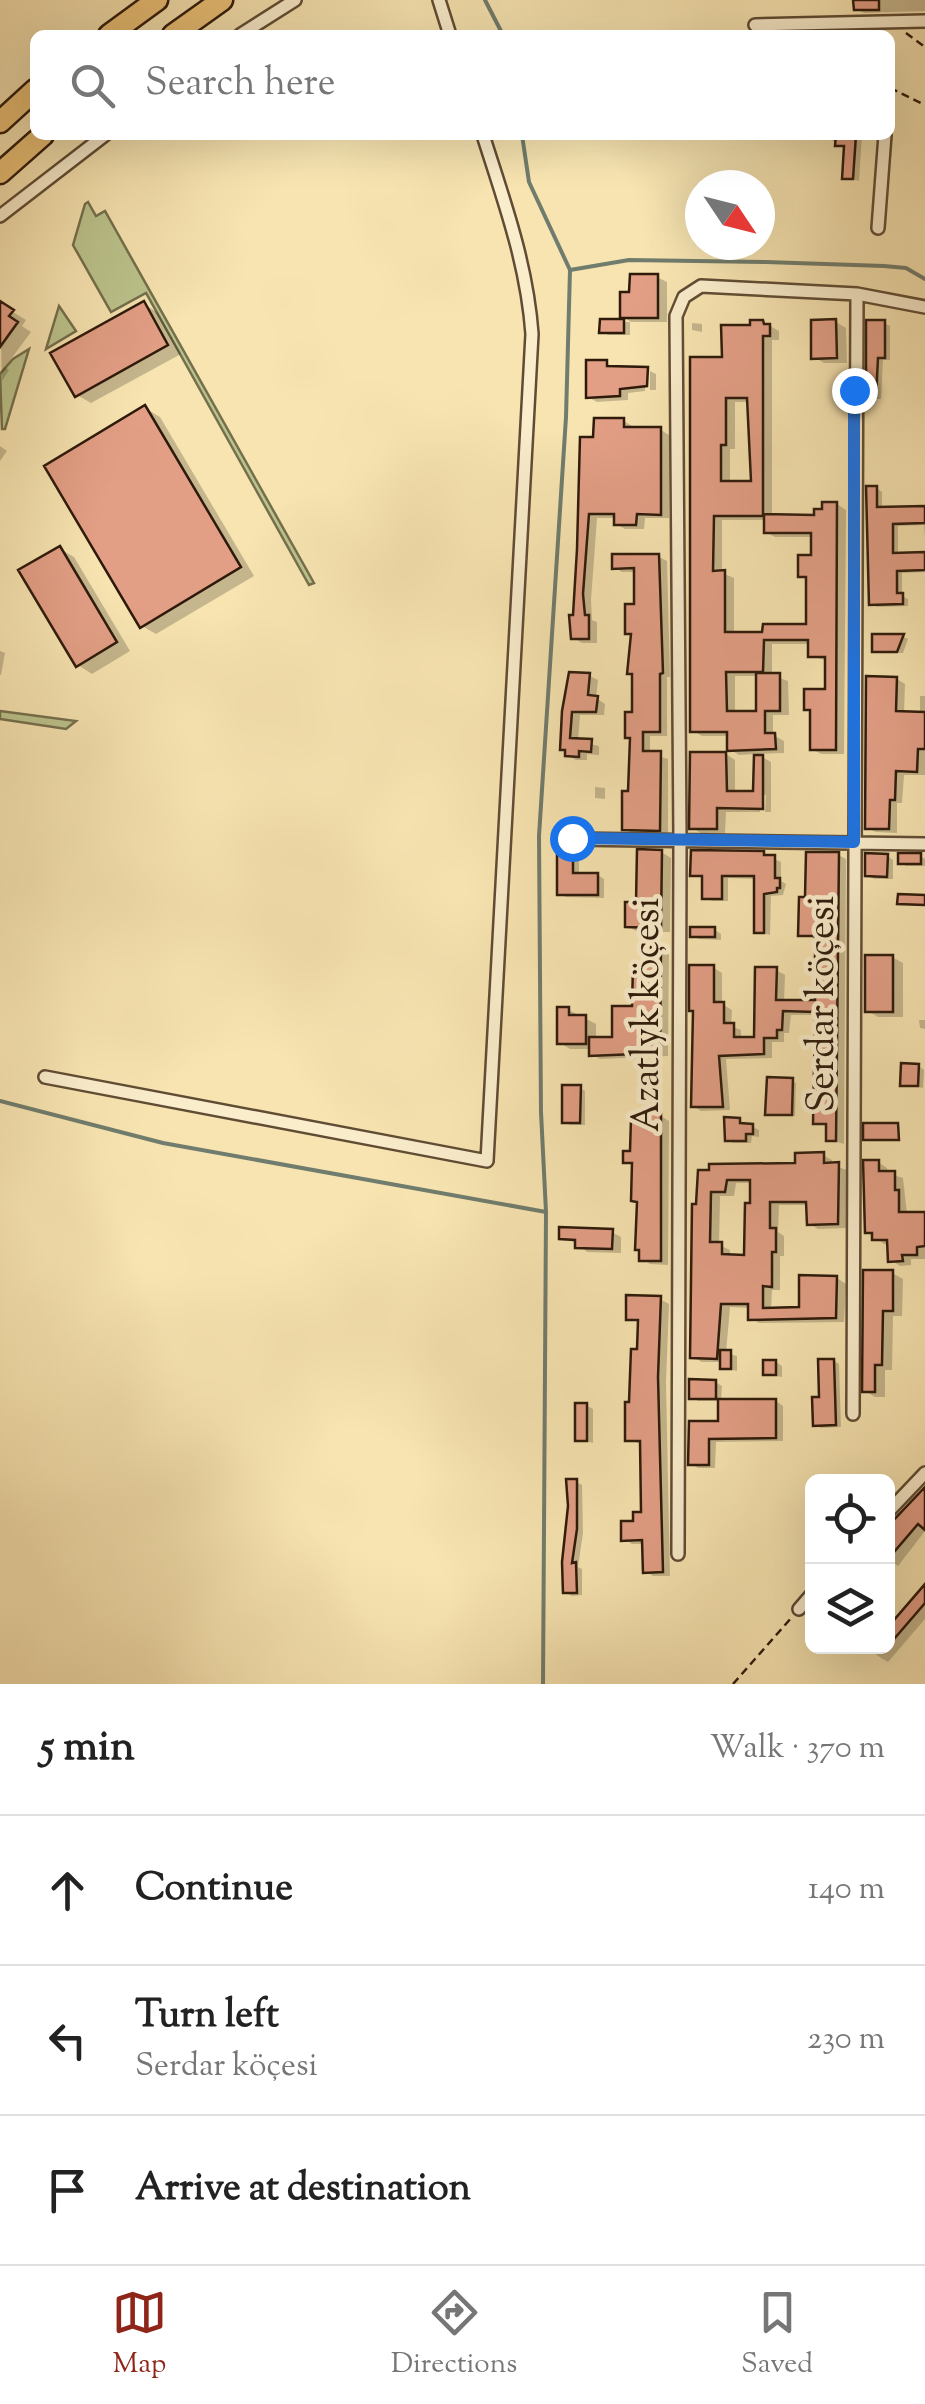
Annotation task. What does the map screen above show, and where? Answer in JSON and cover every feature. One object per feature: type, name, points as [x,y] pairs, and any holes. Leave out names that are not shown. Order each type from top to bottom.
[{"type":"highway","points":[[115,30],[157,0]]},
{"type":"highway","points":[[180,30],[222,0]]},
{"type":"highway","points":[[0,122],[30,95]]},
{"type":"highway","points":[[0,173],[37,140]]},
{"type":"street","points":[[248,30],[295,0]]},
{"type":"street","points":[[439,0],[448,30]]},
{"type":"street","points":[[755,25],[857,29],[925,21]]},
{"type":"street","points":[[0,216],[99,140]]},
{"type":"street","points":[[45,1077],[487,1161],[532,334],[530,304],[516,240],[485,140]]},
{"type":"street","points":[[878,228],[886,140]]},
{"type":"street","name":"Azatlyk köçesi","points":[[678,1554],[680,840],[676,316],[684,297],[701,286],[857,294]]},
{"type":"street","points":[[857,294],[925,307]]},
{"type":"street","name":"Serdar köçesi","points":[[853,1414],[857,294]]},
{"type":"street","points":[[572,838],[925,844]]},
{"type":"street","points":[[895,1505],[925,1473]]},
{"type":"street","points":[[800,1609],[805,1603]]},
{"type":"path","points":[[893,22],[925,46]]},
{"type":"path","points":[[895,90],[925,105]]},
{"type":"path","points":[[733,1684],[800,1609]]},
{"type":"green space","points":[[88,202],[96,216],[105,211],[314,583],[309,585],[146,293],[111,312],[73,245]]},
{"type":"green space","points":[[59,306],[76,331],[46,349]]},
{"type":"green space","points":[[29,349],[5,429],[2,429],[0,374]]},
{"type":"green space","points":[[0,711],[76,721],[66,729],[0,719]]},
{"type":"building","points":[[853,0],[879,0],[879,10],[854,10]]},
{"type":"building","points":[[836,140],[856,140],[853,179],[842,179],[844,146],[835,146]]},
{"type":"building","points":[[630,274],[658,274],[658,318],[620,318],[620,292],[629,292]]},
{"type":"building","points":[[0,301],[14,310],[9,316],[18,322],[0,347]]},
{"type":"building","points":[[144,301],[168,345],[75,397],[50,353]]},
{"type":"building","points":[[600,319],[624,319],[624,333],[599,333]]},
{"type":"building","points":[[836,319],[837,358],[811,359],[811,320]]},
{"type":"building","points":[[750,320],[770,324],[770,336],[763,336],[763,516],[714,516],[713,571],[725,570],[725,632],[762,632],[763,624],[806,624],[806,577],[798,577],[798,555],[811,555],[811,533],[764,533],[764,514],[814,515],[814,509],[822,509],[822,502],[837,502],[836,750],[810,750],[810,710],[804,710],[804,689],[825,689],[825,657],[808,657],[808,640],[764,640],[763,672],[726,672],[727,711],[756,711],[756,673],[780,673],[780,711],[765,711],[765,733],[775,733],[776,749],[727,751],[727,732],[690,732],[690,357],[722,357],[721,325],[750,325]],"holes":[[[726,398],[747,398],[751,481],[721,481]]]},
{"type":"building","points":[[866,320],[885,320],[885,358],[878,358],[876,397],[866,397]]},
{"type":"building","points":[[586,360],[607,360],[607,366],[648,367],[647,386],[620,389],[620,396],[586,398]]},
{"type":"building","points":[[145,405],[241,567],[140,628],[44,466]]},
{"type":"building","points":[[594,418],[624,418],[624,427],[661,427],[661,515],[637,514],[636,525],[614,525],[614,514],[589,514],[583,594],[585,615],[589,615],[589,639],[571,639],[569,615],[573,615],[580,437],[593,437]]},
{"type":"building","points":[[866,486],[877,486],[877,507],[925,506],[925,523],[893,524],[893,553],[925,552],[925,570],[897,571],[897,593],[903,593],[903,604],[869,605]]},
{"type":"building","points":[[60,546],[117,642],[76,667],[18,570]]},
{"type":"building","points":[[612,554],[659,554],[663,673],[660,732],[643,732],[643,751],[661,751],[660,831],[622,830],[622,791],[628,791],[630,738],[625,738],[625,712],[632,712],[632,674],[627,674],[631,634],[625,634],[625,604],[634,604],[634,568],[612,569]]},
{"type":"building","points":[[872,634],[904,634],[897,652],[872,652]]},
{"type":"building","points":[[569,672],[590,673],[588,695],[598,696],[596,712],[572,712],[570,738],[592,739],[591,752],[579,751],[579,757],[565,756],[565,750],[560,750]]},
{"type":"building","points":[[866,676],[897,677],[896,711],[925,712],[925,749],[918,749],[917,772],[896,771],[889,829],[865,829]]},
{"type":"building","points":[[690,752],[726,752],[727,791],[753,791],[754,755],[763,755],[763,809],[717,808],[717,829],[689,829]]},
{"type":"building","points":[[557,848],[573,848],[573,873],[598,873],[598,895],[557,895]]},
{"type":"building","points":[[637,849],[662,850],[661,928],[625,927],[625,902],[636,902]]},
{"type":"building","points":[[691,850],[764,851],[764,855],[775,855],[775,878],[780,878],[780,888],[764,894],[764,933],[754,933],[754,876],[722,876],[722,899],[702,899],[702,876],[690,876]]},
{"type":"building","points":[[806,852],[839,852],[836,1141],[826,1141],[826,1124],[813,1124],[815,1012],[783,1011],[782,1030],[777,1030],[777,1038],[764,1038],[764,1054],[719,1056],[723,1107],[691,1107],[693,1011],[689,1011],[689,965],[714,965],[714,1002],[724,1002],[724,1023],[734,1023],[734,1037],[754,1037],[755,967],[777,967],[776,1000],[815,1000],[815,936],[798,936],[799,897],[805,897]]},
{"type":"building","points":[[865,853],[888,854],[887,877],[865,876]]},
{"type":"building","points":[[898,853],[921,853],[921,864],[898,864]]},
{"type":"building","points":[[898,894],[925,895],[925,905],[897,904]]},
{"type":"building","points":[[690,927],[715,927],[715,937],[690,937]]},
{"type":"building","points":[[651,947],[661,947],[660,1053],[589,1056],[589,1037],[612,1037],[612,1006],[632,1006],[633,966],[651,966]]},
{"type":"building","points":[[865,955],[893,955],[893,1012],[865,1012]]},
{"type":"building","points":[[557,1007],[569,1007],[569,1015],[586,1015],[586,1044],[557,1044]]},
{"type":"building","points":[[901,1063],[919,1064],[918,1086],[900,1086]]},
{"type":"building","points":[[767,1077],[793,1078],[792,1115],[765,1115]]},
{"type":"building","points":[[562,1085],[581,1085],[580,1123],[562,1123]]},
{"type":"building","points":[[635,1113],[661,1114],[661,1261],[639,1261],[639,1250],[635,1250],[637,1202],[631,1201],[632,1163],[623,1163],[623,1151],[630,1151],[631,1119],[635,1119]]},
{"type":"building","points":[[724,1117],[753,1124],[753,1134],[746,1134],[746,1141],[725,1141]]},
{"type":"building","points":[[863,1123],[898,1123],[899,1140],[863,1140]]},
{"type":"building","points":[[824,1152],[824,1163],[839,1162],[838,1224],[807,1225],[806,1202],[770,1202],[770,1228],[776,1228],[776,1252],[772,1252],[772,1287],[763,1286],[763,1308],[799,1307],[799,1275],[837,1276],[836,1318],[748,1320],[748,1304],[721,1304],[717,1359],[690,1358],[692,1204],[696,1204],[698,1170],[709,1170],[709,1164],[795,1163],[795,1153]],"holes":[[[727,1180],[750,1180],[750,1203],[745,1203],[744,1255],[722,1254],[722,1242],[710,1242],[711,1192],[725,1192]]]},
{"type":"building","points":[[863,1160],[879,1160],[879,1171],[895,1171],[899,1212],[925,1212],[925,1246],[917,1247],[917,1255],[902,1255],[903,1261],[888,1262],[887,1240],[872,1240],[872,1233],[865,1233]]},
{"type":"building","points":[[559,1227],[613,1229],[612,1249],[575,1248],[575,1240],[559,1239]]},
{"type":"building","points":[[863,1270],[893,1270],[893,1311],[883,1311],[882,1365],[875,1365],[875,1392],[862,1392]]},
{"type":"building","points":[[626,1295],[661,1296],[658,1377],[663,1572],[643,1573],[642,1540],[621,1541],[621,1521],[633,1521],[633,1512],[641,1512],[640,1441],[625,1441],[625,1402],[629,1402],[631,1349],[637,1349],[638,1320],[626,1320]]},
{"type":"building","points":[[720,1350],[731,1350],[731,1369],[720,1369]]},
{"type":"building","points":[[818,1359],[834,1359],[836,1425],[813,1426],[812,1397],[819,1397]]},
{"type":"building","points":[[763,1360],[776,1360],[776,1375],[763,1375]]},
{"type":"building","points":[[689,1379],[716,1380],[716,1399],[689,1399]]},
{"type":"building","points":[[718,1399],[776,1399],[776,1438],[709,1439],[709,1465],[688,1465],[689,1421],[718,1421]]},
{"type":"building","points":[[575,1403],[587,1403],[587,1441],[575,1441]]},
{"type":"building","points":[[566,1479],[577,1479],[572,1563],[576,1562],[577,1593],[563,1593]]},
{"type":"building","points":[[925,1487],[925,1530],[918,1524],[895,1551],[895,1519]]},
{"type":"building","points":[[925,1584],[925,1603],[895,1638],[895,1619]]},
{"type":"waterway","points":[[485,0],[500,30]]},
{"type":"waterway","points":[[523,140],[529,182],[570,270]]},
{"type":"waterway","points":[[543,1684],[546,1212],[541,1112],[539,836],[566,417],[570,270],[629,260],[766,262],[906,268],[925,279]]},
{"type":"waterway","points":[[0,1101],[163,1143],[546,1212]]},
{"type":"route","points":[[572,838],[854,842],[854,390]]}]
